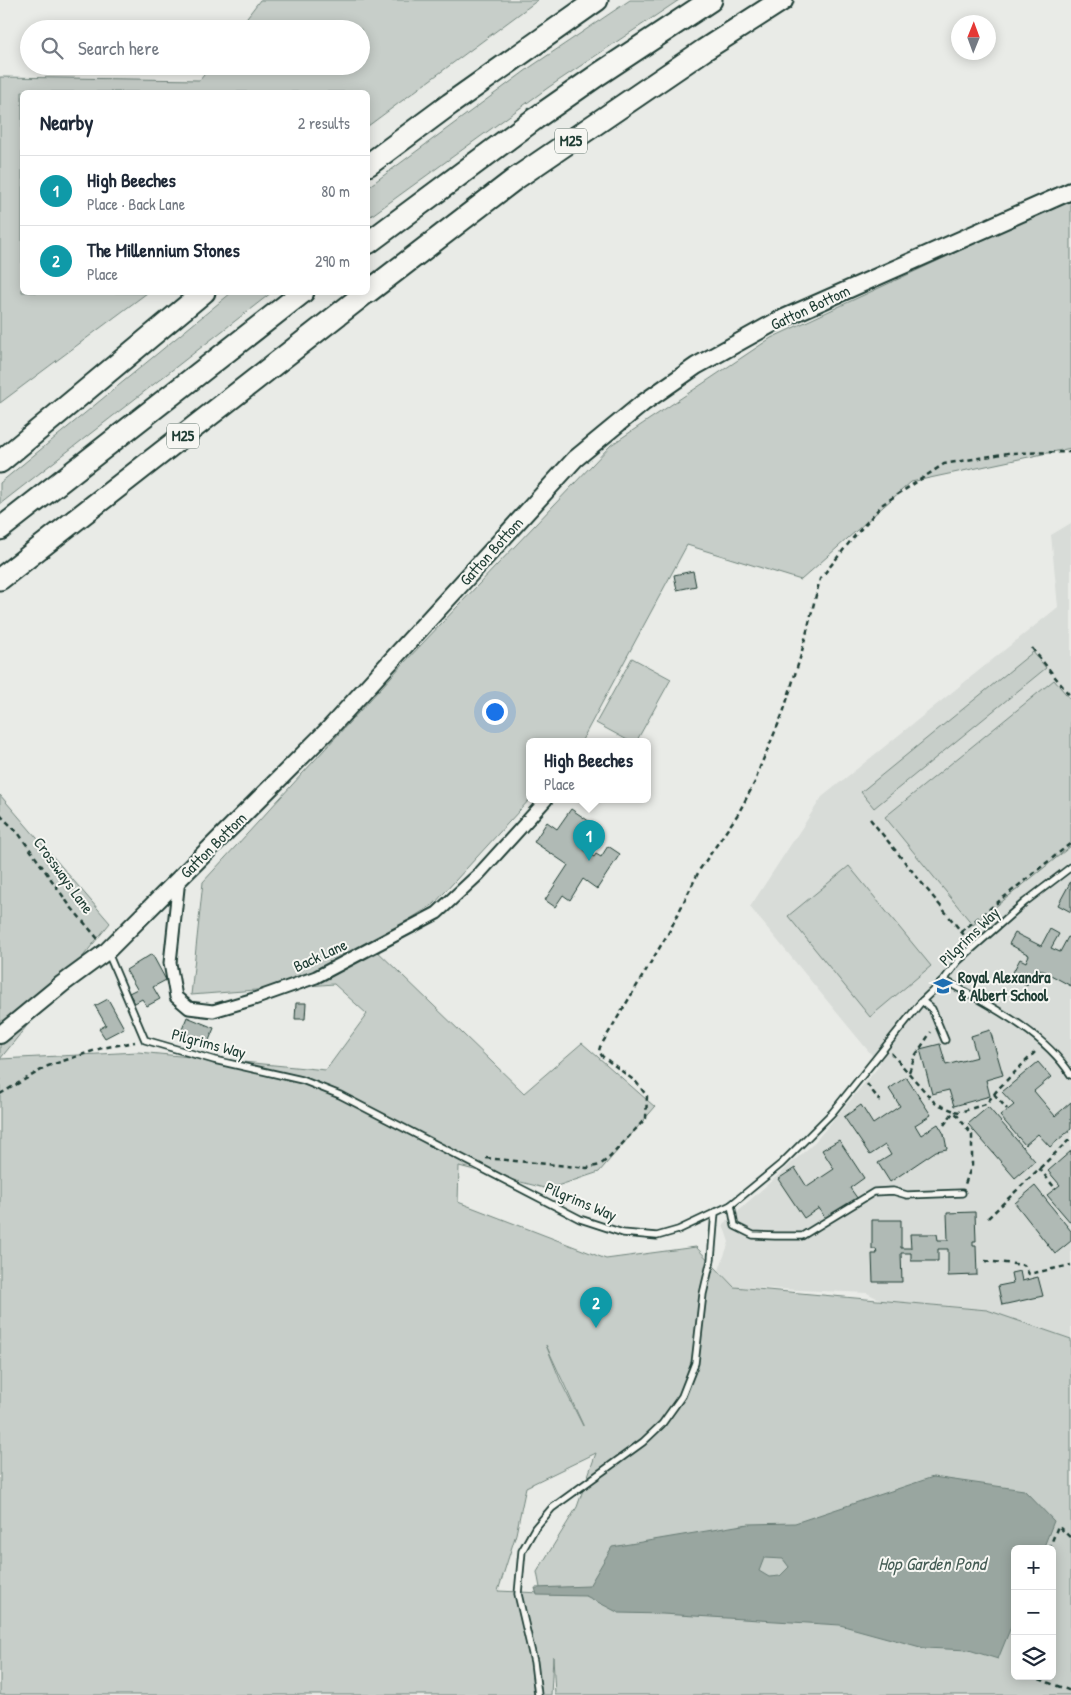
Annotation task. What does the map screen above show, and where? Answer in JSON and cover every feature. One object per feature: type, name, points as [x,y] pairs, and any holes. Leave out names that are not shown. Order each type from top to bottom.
[{"type":"highway","points":[[370,164],[450,104],[597,0]]},
{"type":"highway","name":"M25","points":[[370,242],[536,118],[711,0]]},
{"type":"highway","name":"M25","points":[[370,290],[515,179],[704,50],[782,0]]},
{"type":"highway","points":[[0,462],[200,295]]},
{"type":"highway","name":"M25","points":[[0,529],[300,295]]},
{"type":"highway","name":"M25","points":[[0,579],[363,295]]},
{"type":"street","name":"Gatton Bottom","points":[[0,1035],[62,984],[107,951],[329,728],[575,459],[643,403],[696,366],[777,321],[1071,191]]},
{"type":"street","name":"Back Lane","points":[[179,879],[170,963],[176,997],[189,1008],[213,1011],[316,977],[437,913],[479,874],[543,803]]},
{"type":"lane","name":"Pilgrims Way","points":[[145,1040],[214,1060],[302,1080],[340,1095],[580,1219],[623,1233],[657,1236],[678,1230],[731,1205],[781,1164],[832,1113],[922,1001],[944,980],[958,961],[1025,902],[1071,867]]},
{"type":"lane","points":[[107,951],[145,1040]]},
{"type":"lane","points":[[944,980],[1017,1021],[1063,1062],[1070,1071]]},
{"type":"lane","points":[[922,1001],[932,1010],[945,1040]]},
{"type":"lane","points":[[731,1205],[735,1226],[753,1235],[802,1236],[874,1192],[893,1192],[907,1195],[962,1193]]},
{"type":"lane","points":[[538,1695],[534,1662],[518,1594],[522,1551],[534,1528],[552,1508],[643,1442],[662,1424],[682,1396],[695,1363],[703,1294],[711,1260],[715,1212]]},
{"type":"path","points":[[457,1156],[587,1168],[600,1165],[610,1157],[646,1118],[648,1096],[636,1082],[602,1056],[599,1051],[600,1047],[669,932],[700,869],[738,814],[755,782],[783,713],[801,654],[820,579],[883,504],[944,464],[1008,453],[1071,452]]},
{"type":"path","points":[[1032,648],[1071,697]]},
{"type":"path","name":"Crossways Lane","points":[[0,815],[20,834],[70,906],[107,951]]},
{"type":"path","points":[[870,818],[973,947]]},
{"type":"path","points":[[961,932],[1071,843]]},
{"type":"path","points":[[909,1072],[915,1056],[938,1023]]},
{"type":"path","points":[[0,1094],[48,1066],[102,1048],[145,1040]]},
{"type":"path","points":[[885,1047],[935,1102],[960,1112],[986,1104],[1043,1044]]},
{"type":"path","points":[[861,1076],[880,1101]]},
{"type":"path","points":[[994,1094],[1007,1109]]},
{"type":"path","points":[[944,1125],[954,1111]]},
{"type":"path","points":[[954,1111],[972,1135],[972,1165],[962,1193]]},
{"type":"path","points":[[988,1218],[1071,1138]]},
{"type":"path","points":[[1039,1168],[1054,1187]]},
{"type":"path","points":[[984,1261],[1024,1266],[1029,1274],[1071,1265]]},
{"type":"path","points":[[1051,1545],[1058,1526],[1071,1538]]},
{"type":"path","points":[[1042,1680],[1071,1691]]},
{"type":"shaded area","points":[[260,0],[538,0],[370,125],[370,90],[20,90],[20,295],[144,295],[0,403],[0,77],[200,80],[204,75],[370,75],[370,20],[245,20]]},
{"type":"shaded area","points":[[630,0],[679,0],[549,87],[370,217],[370,186],[532,66]]},
{"type":"shaded area","points":[[1071,199],[1071,448],[911,482],[801,580],[687,545],[583,738],[526,738],[526,803],[434,904],[370,944],[524,1093],[582,1043],[655,1107],[599,1172],[548,1189],[459,1166],[458,1202],[606,1259],[696,1247],[734,1287],[987,1310],[1071,1339],[1071,1695],[555,1695],[553,1656],[551,1695],[0,1695],[0,1059],[138,1052],[326,1070],[367,1014],[334,984],[191,995],[203,882],[402,665],[611,445],[771,338]],"holes":[[[546,1345],[583,1425],[561,1382]],[[596,1453],[577,1507],[537,1572],[541,1593],[498,1591],[516,1534],[526,1487]]]},
{"type":"shaded area","points":[[229,295],[268,295],[0,504],[0,483]]},
{"type":"shaded area","name":"Royal Alexandra & Albert School","points":[[1071,523],[1071,1339],[987,1310],[881,1300],[867,1293],[734,1287],[719,1270],[729,1242],[723,1224],[813,1144],[880,1065],[750,907],[822,797],[1058,607],[1051,535]]},
{"type":"shaded area","points":[[1033,652],[1046,668],[874,808],[861,792]]},
{"type":"shaded area","points":[[632,658],[671,679],[638,738],[624,738],[596,723]]},
{"type":"shaded area","points":[[1054,680],[1071,700],[1071,846],[973,925],[885,817]]},
{"type":"shaded area","points":[[0,795],[110,923],[0,1059]]},
{"type":"shaded area","points":[[849,866],[931,966],[870,1017],[788,916]]},
{"type":"water","name":"Hop Garden Pond","points":[[933,1477],[1024,1490],[1054,1521],[1045,1545],[1011,1545],[1011,1627],[998,1659],[969,1650],[924,1648],[840,1625],[619,1613],[586,1596],[537,1595],[535,1588],[589,1586],[612,1547],[748,1524],[795,1523]],"holes":[[[764,1558],[783,1559],[789,1567],[780,1576],[769,1577],[759,1571]]]},
{"type":"building","points":[[693,571],[696,586],[677,590],[674,575]]},
{"type":"building","points":[[571,809],[599,828],[584,850],[594,857],[596,854],[601,857],[608,846],[620,854],[597,889],[583,879],[570,900],[563,895],[555,907],[545,900],[568,865],[534,842],[547,822],[557,829]]},
{"type":"building","points":[[1071,881],[1071,912],[1058,905]]},
{"type":"building","points":[[1050,929],[1059,934],[1051,948],[1060,952],[1068,937],[1071,938],[1071,986],[1036,967],[1027,985],[1011,976],[1020,959],[1026,962],[1029,955],[1009,944],[1015,933],[1041,946]]},
{"type":"building","points":[[152,954],[166,980],[153,987],[160,999],[147,1006],[142,999],[135,1003],[129,993],[137,989],[126,970]]},
{"type":"building","points":[[108,999],[124,1028],[105,1038],[99,1029],[106,1025],[95,1006]]},
{"type":"building","points":[[296,1003],[306,1003],[305,1019],[295,1019]]},
{"type":"building","points":[[187,1017],[214,1028],[208,1043],[181,1032]]},
{"type":"building","points":[[990,1030],[1003,1075],[986,1080],[990,1096],[954,1106],[949,1090],[932,1094],[920,1049],[940,1044],[946,1065],[977,1057],[971,1036]]},
{"type":"building","points":[[1038,1062],[1051,1077],[1034,1091],[1055,1116],[1071,1102],[1071,1129],[1050,1147],[1038,1134],[1025,1145],[1000,1116],[1014,1105],[1002,1092]]},
{"type":"building","points":[[906,1077],[931,1115],[915,1125],[921,1135],[938,1124],[944,1134],[947,1149],[936,1151],[890,1182],[878,1163],[891,1155],[885,1145],[870,1155],[844,1117],[861,1105],[873,1124],[900,1106],[889,1089]]},
{"type":"building","points":[[988,1107],[1035,1161],[1015,1178],[968,1124]]},
{"type":"building","points":[[839,1140],[864,1178],[850,1188],[860,1202],[828,1223],[819,1208],[804,1218],[778,1179],[795,1168],[807,1187],[834,1169],[822,1150]]},
{"type":"building","points":[[1071,1151],[1071,1223],[1047,1195],[1060,1185],[1048,1171]]},
{"type":"building","points":[[1035,1186],[1071,1231],[1071,1241],[1055,1254],[1015,1203]]},
{"type":"building","points":[[975,1212],[976,1241],[973,1241],[973,1246],[976,1246],[977,1275],[948,1276],[948,1249],[938,1249],[938,1261],[911,1261],[911,1253],[901,1253],[902,1282],[873,1282],[872,1254],[877,1254],[876,1249],[872,1249],[872,1220],[901,1220],[901,1248],[911,1248],[910,1234],[937,1234],[938,1240],[948,1240],[947,1213]]},
{"type":"building","points":[[1020,1271],[1022,1281],[1038,1277],[1043,1296],[1002,1305],[998,1286],[1013,1283],[1011,1273]]},
{"type":"place","name":"High Beeches","points":[[589,861]]},
{"type":"place","name":"Royal Alexandra & Albert School","points":[[943,986]]},
{"type":"place","name":"The Millennium Stones","points":[[596,1328]]}]
